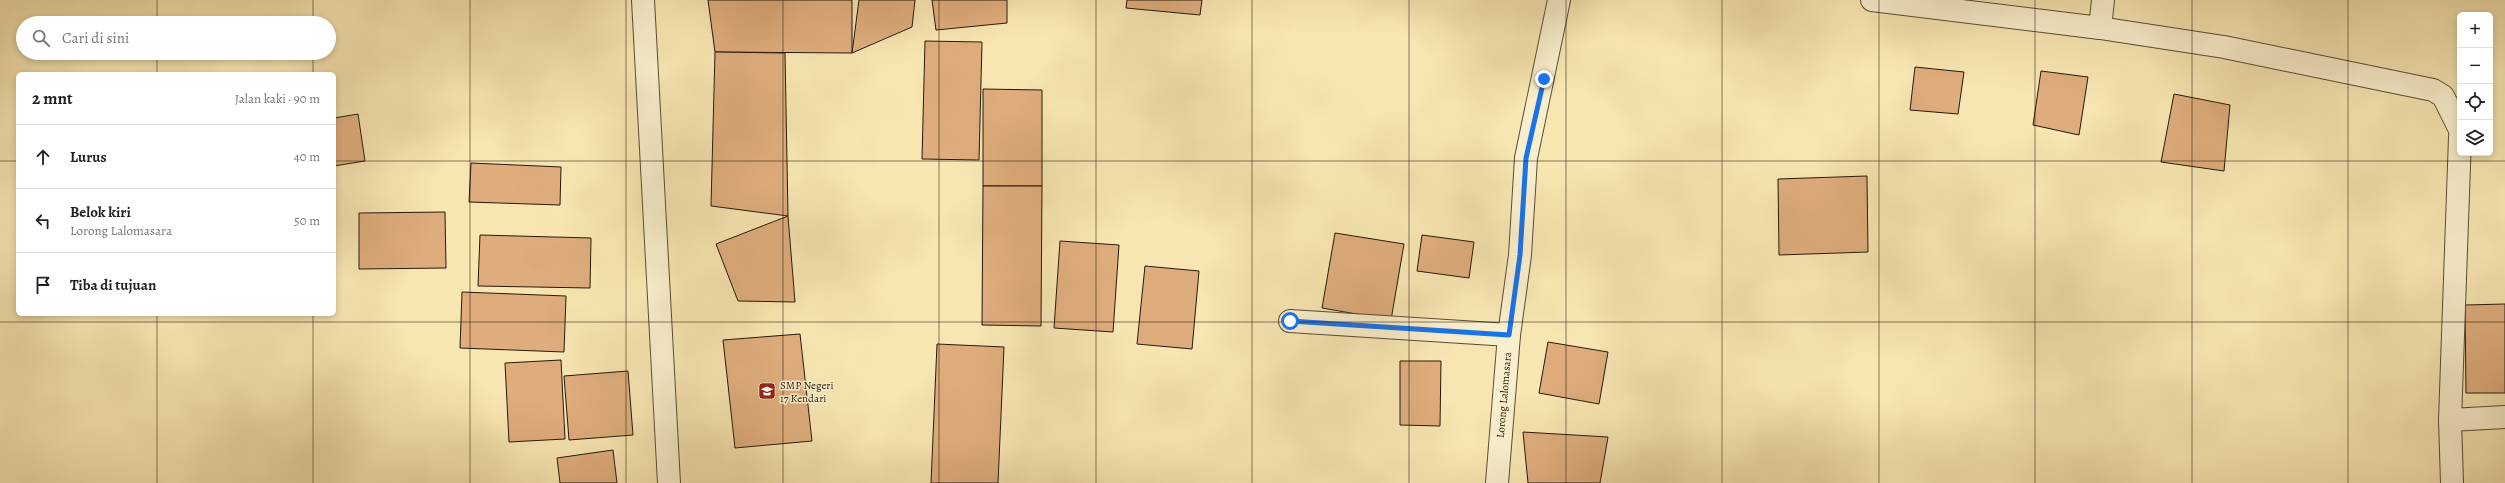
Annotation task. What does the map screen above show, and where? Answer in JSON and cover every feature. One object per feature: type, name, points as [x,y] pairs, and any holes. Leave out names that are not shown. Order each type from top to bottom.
[{"type":"street","points":[[643,0],[657,296],[669,483]]},
{"type":"street","name":"Lorong Lalomasara","points":[[1497,483],[1509,335],[1520,255],[1526,158],[1559,0]]},
{"type":"street","points":[[1872,0],[2100,28],[2224,47],[2433,90],[2443,96],[2457,124]]},
{"type":"street","points":[[2100,28],[2103,0]]},
{"type":"street","points":[[2452,483],[2450,420],[2459,156]]},
{"type":"street","points":[[1290,321],[1509,335]]},
{"type":"street","points":[[2450,420],[2505,417]]},
{"type":"building","points":[[708,0],[852,0],[852,53],[715,52]]},
{"type":"building","points":[[859,0],[915,0],[912,27],[852,53]]},
{"type":"building","points":[[932,0],[1007,0],[1007,23],[936,30]]},
{"type":"building","points":[[1127,0],[1202,0],[1200,15],[1126,8]]},
{"type":"building","points":[[925,41],[982,42],[979,160],[922,159]]},
{"type":"building","points":[[715,52],[785,53],[788,216],[711,206]]},
{"type":"building","points":[[1915,67],[1964,72],[1958,114],[1910,110]]},
{"type":"building","points":[[2041,71],[2088,77],[2079,135],[2033,125]]},
{"type":"building","points":[[983,89],[1042,90],[1042,186],[983,186]]},
{"type":"building","points":[[2174,94],[2230,105],[2224,171],[2161,162]]},
{"type":"building","points":[[358,114],[365,161],[336,166],[336,118]]},
{"type":"building","points":[[471,163],[561,167],[560,205],[469,202]]},
{"type":"building","points":[[1867,176],[1868,252],[1779,255],[1778,179]]},
{"type":"building","points":[[983,186],[1042,186],[1041,326],[982,325]]},
{"type":"building","points":[[445,212],[446,268],[359,269],[359,213]]},
{"type":"building","points":[[788,216],[795,302],[738,301],[716,244]]},
{"type":"building","points":[[1335,233],[1404,244],[1391,320],[1322,308]]},
{"type":"building","points":[[480,235],[591,238],[590,288],[478,286]]},
{"type":"building","points":[[1422,235],[1474,242],[1469,278],[1417,271]]},
{"type":"building","points":[[1060,241],[1119,245],[1113,332],[1054,328]]},
{"type":"building","points":[[1145,266],[1199,271],[1192,349],[1137,344]]},
{"type":"building","points":[[462,292],[566,296],[564,352],[460,348]]},
{"type":"building","points":[[2505,304],[2505,393],[2466,393],[2465,305]]},
{"type":"building","name":"SMP Negeri 17 Kendari","points":[[800,334],[812,441],[735,448],[723,340]]},
{"type":"building","points":[[1548,342],[1608,352],[1599,404],[1539,393]]},
{"type":"building","points":[[937,344],[1004,347],[998,483],[931,483]]},
{"type":"building","points":[[561,360],[565,439],[509,442],[505,363]]},
{"type":"building","points":[[1400,361],[1441,361],[1440,426],[1400,425]]},
{"type":"building","points":[[628,371],[633,435],[569,440],[564,376]]},
{"type":"building","points":[[1523,432],[1608,437],[1600,483],[1528,483]]},
{"type":"building","points":[[613,450],[617,483],[560,483],[557,458]]},
{"type":"place","name":"SMP Negeri 17 Kendari","points":[[767,391]]},
{"type":"route","points":[[1290,321],[1509,335],[1520,255],[1526,158],[1544,79]]}]
